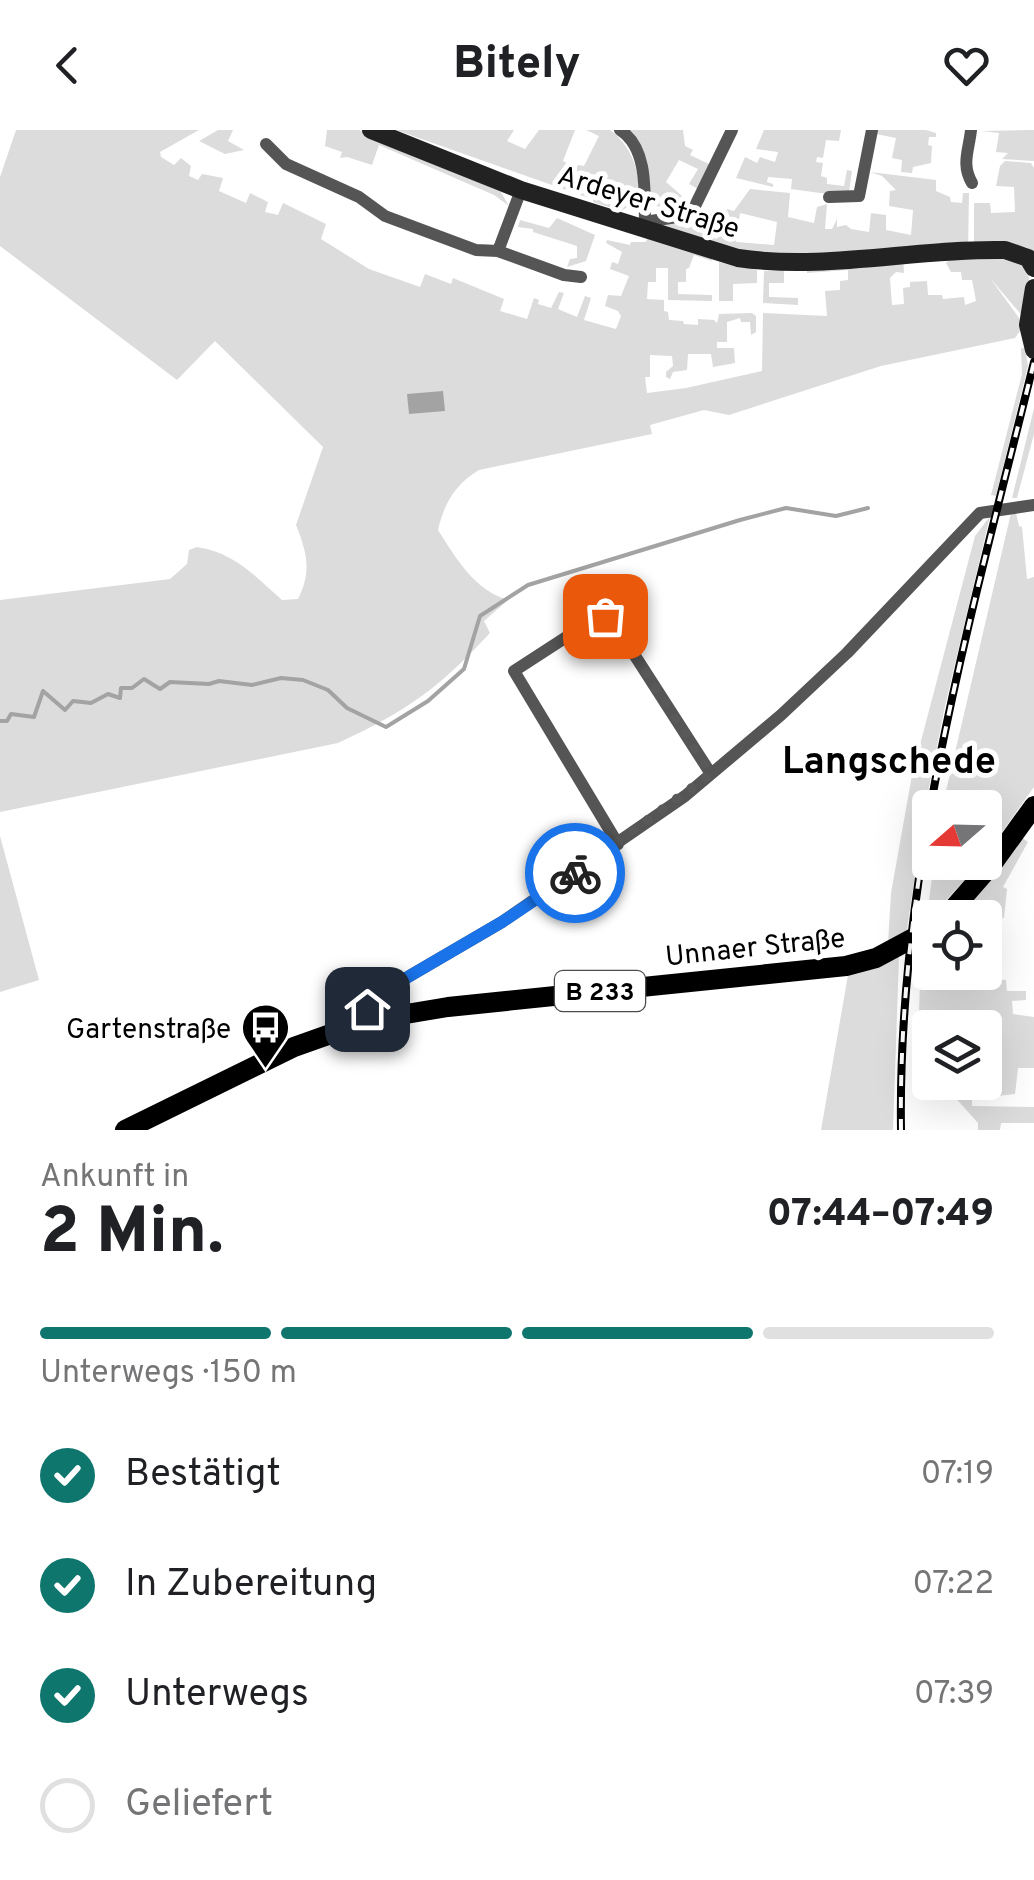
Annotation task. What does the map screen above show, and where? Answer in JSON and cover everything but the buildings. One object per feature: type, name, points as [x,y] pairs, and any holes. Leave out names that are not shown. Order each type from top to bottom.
[{"type":"main road","name":"Ardeyer Straße","points":[[371,130],[521,190],[738,258],[762,262],[1005,250],[1020,253],[1034,265]]},
{"type":"main road","points":[[1034,288],[1028,325],[1034,350]]},
{"type":"main road","points":[[961,900],[994,863],[1034,806]]},
{"type":"main road","name":"Unnaer Straße","points":[[126,1130],[294,1047],[370,1020],[465,1005],[831,968],[876,958],[912,940]]},
{"type":"street","points":[[620,130],[637,150],[644,186],[645,230]]},
{"type":"street","points":[[645,230],[652,221],[693,210],[732,130]]},
{"type":"street","points":[[829,197],[860,196],[872,130]]},
{"type":"street","points":[[971,130],[966,172],[972,183]]},
{"type":"street","points":[[266,144],[286,164],[359,196],[385,216],[476,250],[498,251],[581,276]]},
{"type":"street","points":[[498,251],[521,190]]},
{"type":"street","points":[[370,1020],[367,1009],[377,995],[502,922],[618,844],[711,774],[846,653],[980,512],[1034,505]]},
{"type":"street","points":[[618,844],[514,671],[605,616],[621,634],[711,774]]},
{"type":"shaded area","points":[[16,130],[199,130],[160,152],[161,157],[174,165],[181,158],[191,166],[189,176],[198,180],[202,174],[223,178],[219,191],[246,203],[250,193],[268,202],[265,212],[278,215],[283,203],[326,224],[321,239],[369,269],[420,287],[425,274],[451,284],[453,278],[504,299],[500,311],[527,319],[534,298],[539,300],[538,304],[551,308],[559,292],[564,293],[558,309],[577,317],[585,296],[591,298],[584,320],[616,329],[621,316],[605,306],[608,295],[621,296],[629,276],[610,269],[612,262],[618,264],[622,252],[607,240],[630,245],[646,242],[650,232],[693,210],[691,220],[698,231],[717,239],[727,209],[734,211],[750,189],[790,193],[788,217],[814,223],[817,207],[827,204],[825,229],[832,229],[837,219],[837,227],[846,225],[869,232],[871,213],[886,215],[886,230],[911,235],[913,210],[889,206],[890,191],[896,190],[882,176],[870,172],[936,180],[936,191],[950,197],[951,202],[962,203],[963,193],[969,193],[968,250],[903,255],[904,273],[896,272],[890,278],[892,305],[904,304],[903,288],[910,287],[910,282],[927,281],[928,295],[942,295],[943,299],[964,297],[965,305],[976,301],[972,280],[962,280],[961,272],[951,272],[946,263],[950,259],[995,257],[1017,262],[1029,278],[1029,293],[1024,318],[990,278],[1019,318],[1022,328],[1015,338],[881,366],[729,415],[704,410],[650,425],[652,434],[479,470],[452,496],[438,530],[476,581],[508,600],[484,621],[490,633],[454,669],[403,709],[362,731],[338,743],[0,812],[0,600],[170,579],[187,564],[189,550],[197,547],[233,560],[282,600],[298,599],[306,562],[296,525],[323,447],[215,341],[177,380],[0,246],[0,177]],"holes":[[[740,213],[777,222],[774,245],[736,242]],[[711,251],[807,273],[848,270],[848,280],[840,281],[840,290],[825,291],[827,316],[763,313],[762,371],[647,393],[645,377],[650,377],[650,355],[672,356],[673,366],[666,372],[670,379],[673,372],[687,370],[688,354],[711,354],[713,367],[735,363],[734,348],[717,348],[717,342],[727,342],[727,322],[740,318],[741,322],[750,322],[751,335],[756,332],[756,316],[752,313],[719,314],[717,323],[698,319],[698,325],[684,324],[669,320],[664,300],[647,299],[648,282],[656,282],[656,268],[668,268],[668,300],[712,301],[712,295],[678,294],[678,282],[686,282],[686,269],[694,255],[712,261]]]},
{"type":"shaded area","points":[[218,130],[233,130],[228,141],[244,150],[225,154],[199,141]]},
{"type":"shaded area","points":[[327,130],[359,130],[501,192],[509,206],[494,195],[379,145],[372,165],[340,158],[342,152],[325,146]]},
{"type":"shaded area","points":[[396,130],[514,130],[507,141],[525,149],[539,130],[575,130],[563,161],[576,168],[584,166],[599,136],[586,130],[610,130],[632,158],[638,182],[636,194],[621,211],[593,202],[593,196],[586,197]]},
{"type":"shaded area","points":[[620,130],[683,130],[685,146],[693,150],[690,155],[711,165],[698,189],[689,184],[698,169],[679,160],[666,182],[682,196],[675,208],[679,211],[669,213],[652,203],[646,161]]},
{"type":"shaded area","points":[[764,130],[841,130],[839,141],[826,140],[823,158],[817,157],[816,162],[823,163],[821,176],[827,178],[827,184],[844,186],[847,170],[852,171],[849,192],[842,196],[791,189],[792,179],[768,177],[767,182],[773,187],[736,178],[745,157],[757,163],[760,157],[775,162],[778,152],[756,149]]},
{"type":"shaded area","points":[[877,130],[936,133],[936,137],[929,137],[931,163],[913,167],[912,173],[901,172],[902,160],[892,158],[896,138],[876,134]]},
{"type":"shaded area","points":[[1034,130],[1034,161],[1002,159],[1008,153],[996,152],[999,133],[981,131]]},
{"type":"shaded area","points":[[1005,161],[1031,163],[1034,168],[1034,252],[1026,247],[974,244],[974,203],[990,203],[991,213],[1015,212],[1014,187],[996,186],[1000,166]]},
{"type":"shaded area","points":[[557,218],[595,235],[586,261],[567,267],[570,259],[577,258],[577,246],[518,227],[520,220],[549,228]]},
{"type":"shaded area","points":[[719,262],[757,270],[757,283],[733,284],[733,301],[719,301]]},
{"type":"shaded area","points":[[764,271],[784,271],[784,283],[769,283],[769,297],[798,298],[798,305],[763,303]]},
{"type":"shaded area","points":[[1025,347],[1028,366],[996,496],[991,495],[1022,374],[1021,349]]},
{"type":"shaded area","points":[[443,391],[445,411],[409,414],[407,394]]},
{"type":"shaded area","points":[[1034,408],[1034,434],[1017,498],[1012,498]]},
{"type":"shaded area","points":[[1011,513],[1016,513],[1022,527],[1027,579],[1034,577],[1034,787],[1002,832],[1002,790],[946,790]]},
{"type":"shaded area","points":[[990,516],[928,790],[912,790],[914,880],[906,935],[888,944],[891,893],[912,775],[975,536]]},
{"type":"shaded area","points":[[0,836],[39,980],[0,992]]},
{"type":"shaded area","points":[[1021,837],[1028,842],[1003,887],[1007,889],[1004,918],[1002,900],[971,900],[987,880],[1002,880],[1002,861]]},
{"type":"shaded area","points":[[932,880],[964,880],[946,900],[929,900]]},
{"type":"shaded area","points":[[899,957],[893,1130],[821,1130],[848,975],[878,968]]},
{"type":"shaded area","points":[[1002,980],[1006,980],[1007,991],[1026,991],[1026,1000],[1012,1001],[1013,1014],[1034,1017],[1034,1068],[1018,1068],[1015,1094],[1002,1096],[1002,1010],[919,1010],[920,990],[1002,990]]},
{"type":"shaded area","points":[[957,1100],[972,1100],[972,1106],[1034,1107],[1034,1123],[1001,1123],[1000,1130],[978,1130],[978,1123]]},
{"type":"waterway","points":[[0,721],[7,721],[11,714],[34,717],[43,691],[65,710],[73,701],[91,703],[108,694],[120,698],[121,688],[132,688],[144,679],[160,689],[170,682],[252,685],[281,678],[303,680],[328,690],[347,708],[386,727],[428,701],[464,669],[480,616],[528,585],[786,508],[836,516],[868,508]]},
{"type":"railway","points":[[901,1130],[903,1033],[925,839],[964,647],[1034,362]]},
{"type":"way so far","points":[[575,873],[711,774],[621,634],[605,616]]},
{"type":"place","name":"Gartenstraße","points":[[266,1070]]},
{"type":"district","name":"Langschede","points":[[889,760]]},
{"type":"route","points":[[367,1009],[377,995],[502,922],[575,873]]}]
